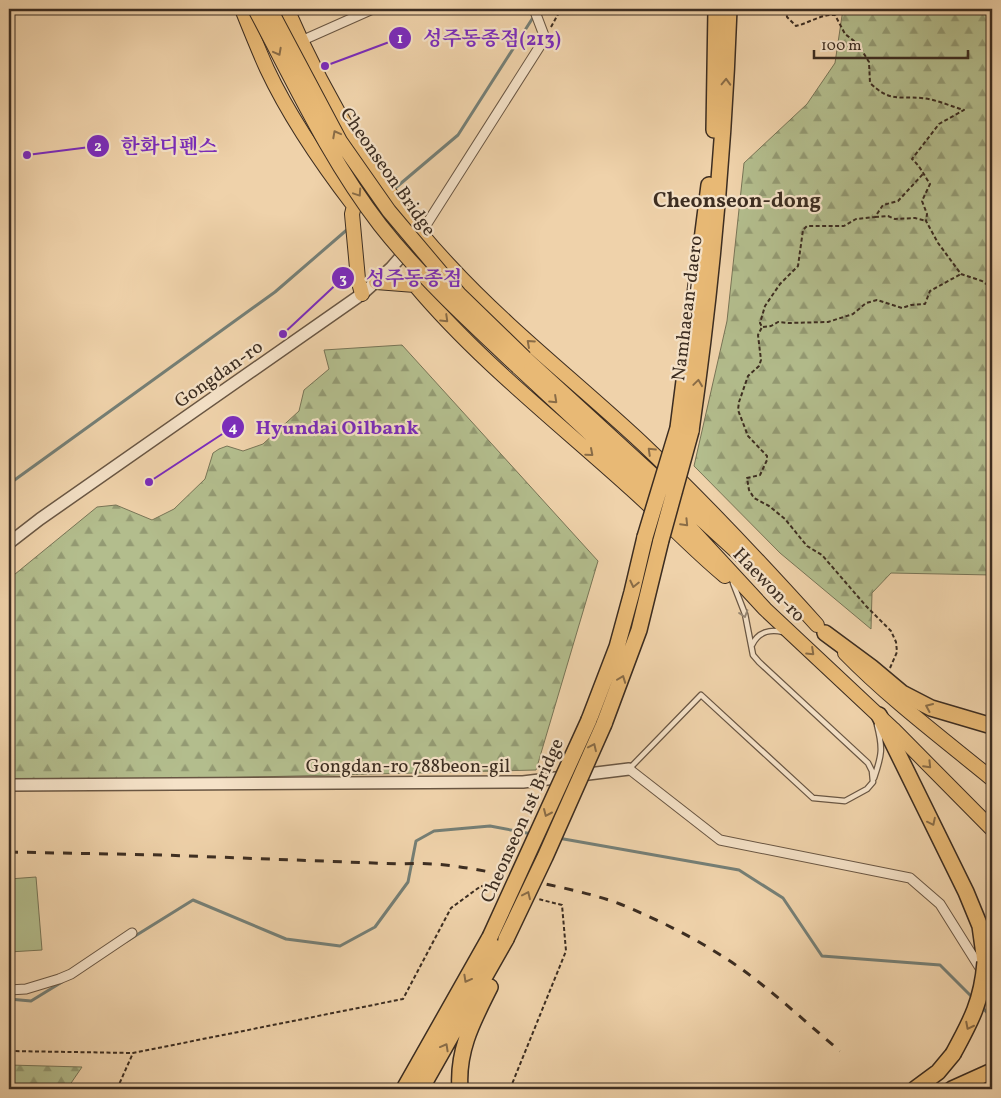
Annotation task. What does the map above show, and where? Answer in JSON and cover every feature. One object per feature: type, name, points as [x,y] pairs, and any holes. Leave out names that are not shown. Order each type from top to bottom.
[{"type":"highway","name":"Namhaean-daero","points":[[684,429],[714,154],[716,9]]},
{"type":"highway","name":"Namhaean-daero","points":[[684,429],[700,366],[715,233],[726,99],[729,9]]},
{"type":"highway","name":"Cheonseon 1st Bridge","points":[[420,1062],[490,937],[589,720],[617,647],[645,537],[684,429]]},
{"type":"highway","name":"Cheonseon 1st Bridge","points":[[506,939],[604,724],[639,630],[661,540],[684,429]]},
{"type":"highway","points":[[821,629],[902,693],[930,708],[992,726]]},
{"type":"highway","points":[[879,715],[966,892],[980,926],[985,962],[983,981],[975,1013],[953,1054],[938,1072],[915,1089]]},
{"type":"highway","points":[[421,1089],[506,939]]},
{"type":"highway","points":[[460,1089],[460,1061],[464,1044],[496,975],[506,939]]},
{"type":"highway","points":[[395,1089],[420,1062]]},
{"type":"highway","points":[[404,1089],[420,1062]]},
{"type":"highway","points":[[956,1088],[992,1071]]},
{"type":"main road","points":[[242,9],[268,70],[295,121],[330,175],[354,206],[352,214],[358,279],[362,294]]},
{"type":"main road","name":"Cheonseon Bridge","points":[[255,9],[329,150],[380,225],[436,289],[521,362]]},
{"type":"main road","name":"Cheonseon Bridge","points":[[270,9],[340,141],[389,211],[521,362]]},
{"type":"main road","points":[[287,9],[318,77],[347,126],[421,233],[450,266],[515,330],[642,443],[691,490],[753,554],[821,629]]},
{"type":"main road","points":[[431,304],[424,286],[426,281],[436,271],[447,271],[468,283]]},
{"type":"main road","points":[[376,282],[415,286],[431,304],[533,402],[628,486],[707,561],[765,609]]},
{"type":"main road","name":"Haewon-ro","points":[[521,362],[681,518],[765,609],[879,715],[992,829]]},
{"type":"main road","name":"Haewon-ro","points":[[521,362],[821,629],[864,673],[917,719],[992,779]]},
{"type":"street","points":[[301,41],[373,9]]},
{"type":"street","points":[[534,9],[544,34]]},
{"type":"street","name":"Gongdan-ro","points":[[9,543],[40,519],[362,294],[391,268],[421,233],[544,34]]},
{"type":"street","points":[[629,768],[720,840],[910,878],[940,904],[992,988]]},
{"type":"street","name":"Gongdan-ro 788beon-gil","points":[[9,785],[523,782],[629,768]]},
{"type":"street","points":[[9,990],[26,989],[71,974],[132,933]]},
{"type":"lane","points":[[733,583],[745,614],[754,655],[759,662],[868,763],[872,771],[873,782]]},
{"type":"lane","points":[[752,646],[757,637],[766,632],[777,630],[795,637]]},
{"type":"lane","points":[[629,768],[701,695],[813,798],[845,801],[867,789],[873,782],[882,755],[876,724],[864,701]]},
{"type":"path","points":[[544,34],[561,9]]},
{"type":"path","points":[[786,9],[787,17],[796,26],[809,23],[825,14],[835,15],[845,34],[858,44],[869,62],[870,83],[880,93],[899,99],[923,98],[964,110],[939,124],[912,159],[920,166],[930,184],[922,201],[927,214],[926,221],[938,243],[961,274],[992,288]]},
{"type":"path","points":[[875,217],[883,205],[898,201],[923,174]]},
{"type":"path","points":[[762,328],[760,323],[765,306],[780,284],[798,266],[803,230],[807,226],[844,226],[856,219],[888,216],[895,219],[915,218],[926,221]]},
{"type":"path","points":[[885,679],[897,652],[896,642],[891,631],[866,606],[822,554],[807,546],[785,519],[769,506],[754,498],[749,490],[747,478],[760,474],[767,456],[748,436],[738,410],[739,402],[748,376],[759,366],[762,360],[758,335],[762,328],[778,322],[788,324],[828,322],[853,314],[866,303],[877,300],[902,308],[911,304],[925,304],[930,291],[961,274]]},
{"type":"path","points":[[9,1052],[133,1053],[403,999]]},
{"type":"path","points":[[117,1089],[133,1053]]},
{"type":"green space","points":[[843,9],[992,9],[992,575],[891,573],[872,593],[871,629],[780,553],[694,466],[727,321],[744,163],[807,104],[835,63]]},
{"type":"green space","points":[[402,345],[598,561],[536,770],[14,783],[9,781],[9,579],[97,507],[116,505],[152,520],[174,509],[205,479],[213,453],[227,446],[243,451],[263,444],[299,411],[304,390],[329,369],[324,350]]},
{"type":"green space","points":[[36,877],[42,950],[9,952],[9,879]]},
{"type":"green space","points":[[9,1065],[82,1067],[67,1089],[9,1089]]},
{"type":"waterway","points":[[393,190],[458,135],[534,16]]},
{"type":"waterway","points":[[9,484],[275,292],[349,228]]},
{"type":"waterway","points":[[127,941],[193,900],[286,939],[340,946],[375,927],[408,882],[416,841],[434,831],[490,826],[532,834]]},
{"type":"waterway","points":[[558,838],[739,870],[783,898],[822,956],[940,965],[973,998]]},
{"type":"waterway","points":[[9,999],[31,1001],[62,982]]},
{"type":"waterway","points":[[981,1006],[992,1018]]},
{"type":"railway","points":[[9,852],[163,855],[448,865],[574,890],[609,900],[637,911],[670,926],[717,953],[759,982],[840,1051]]},
{"type":"place","name":"성주동종점(213)","points":[[325,66]]},
{"type":"place","name":"한화디펜스","points":[[27,155]]},
{"type":"place","name":"성주동종점","points":[[283,334]]},
{"type":"place","name":"Hyundai Oilbank","points":[[149,482]]},
{"type":"district","name":"Cheonseon-dong","points":[[737,200]]}]
